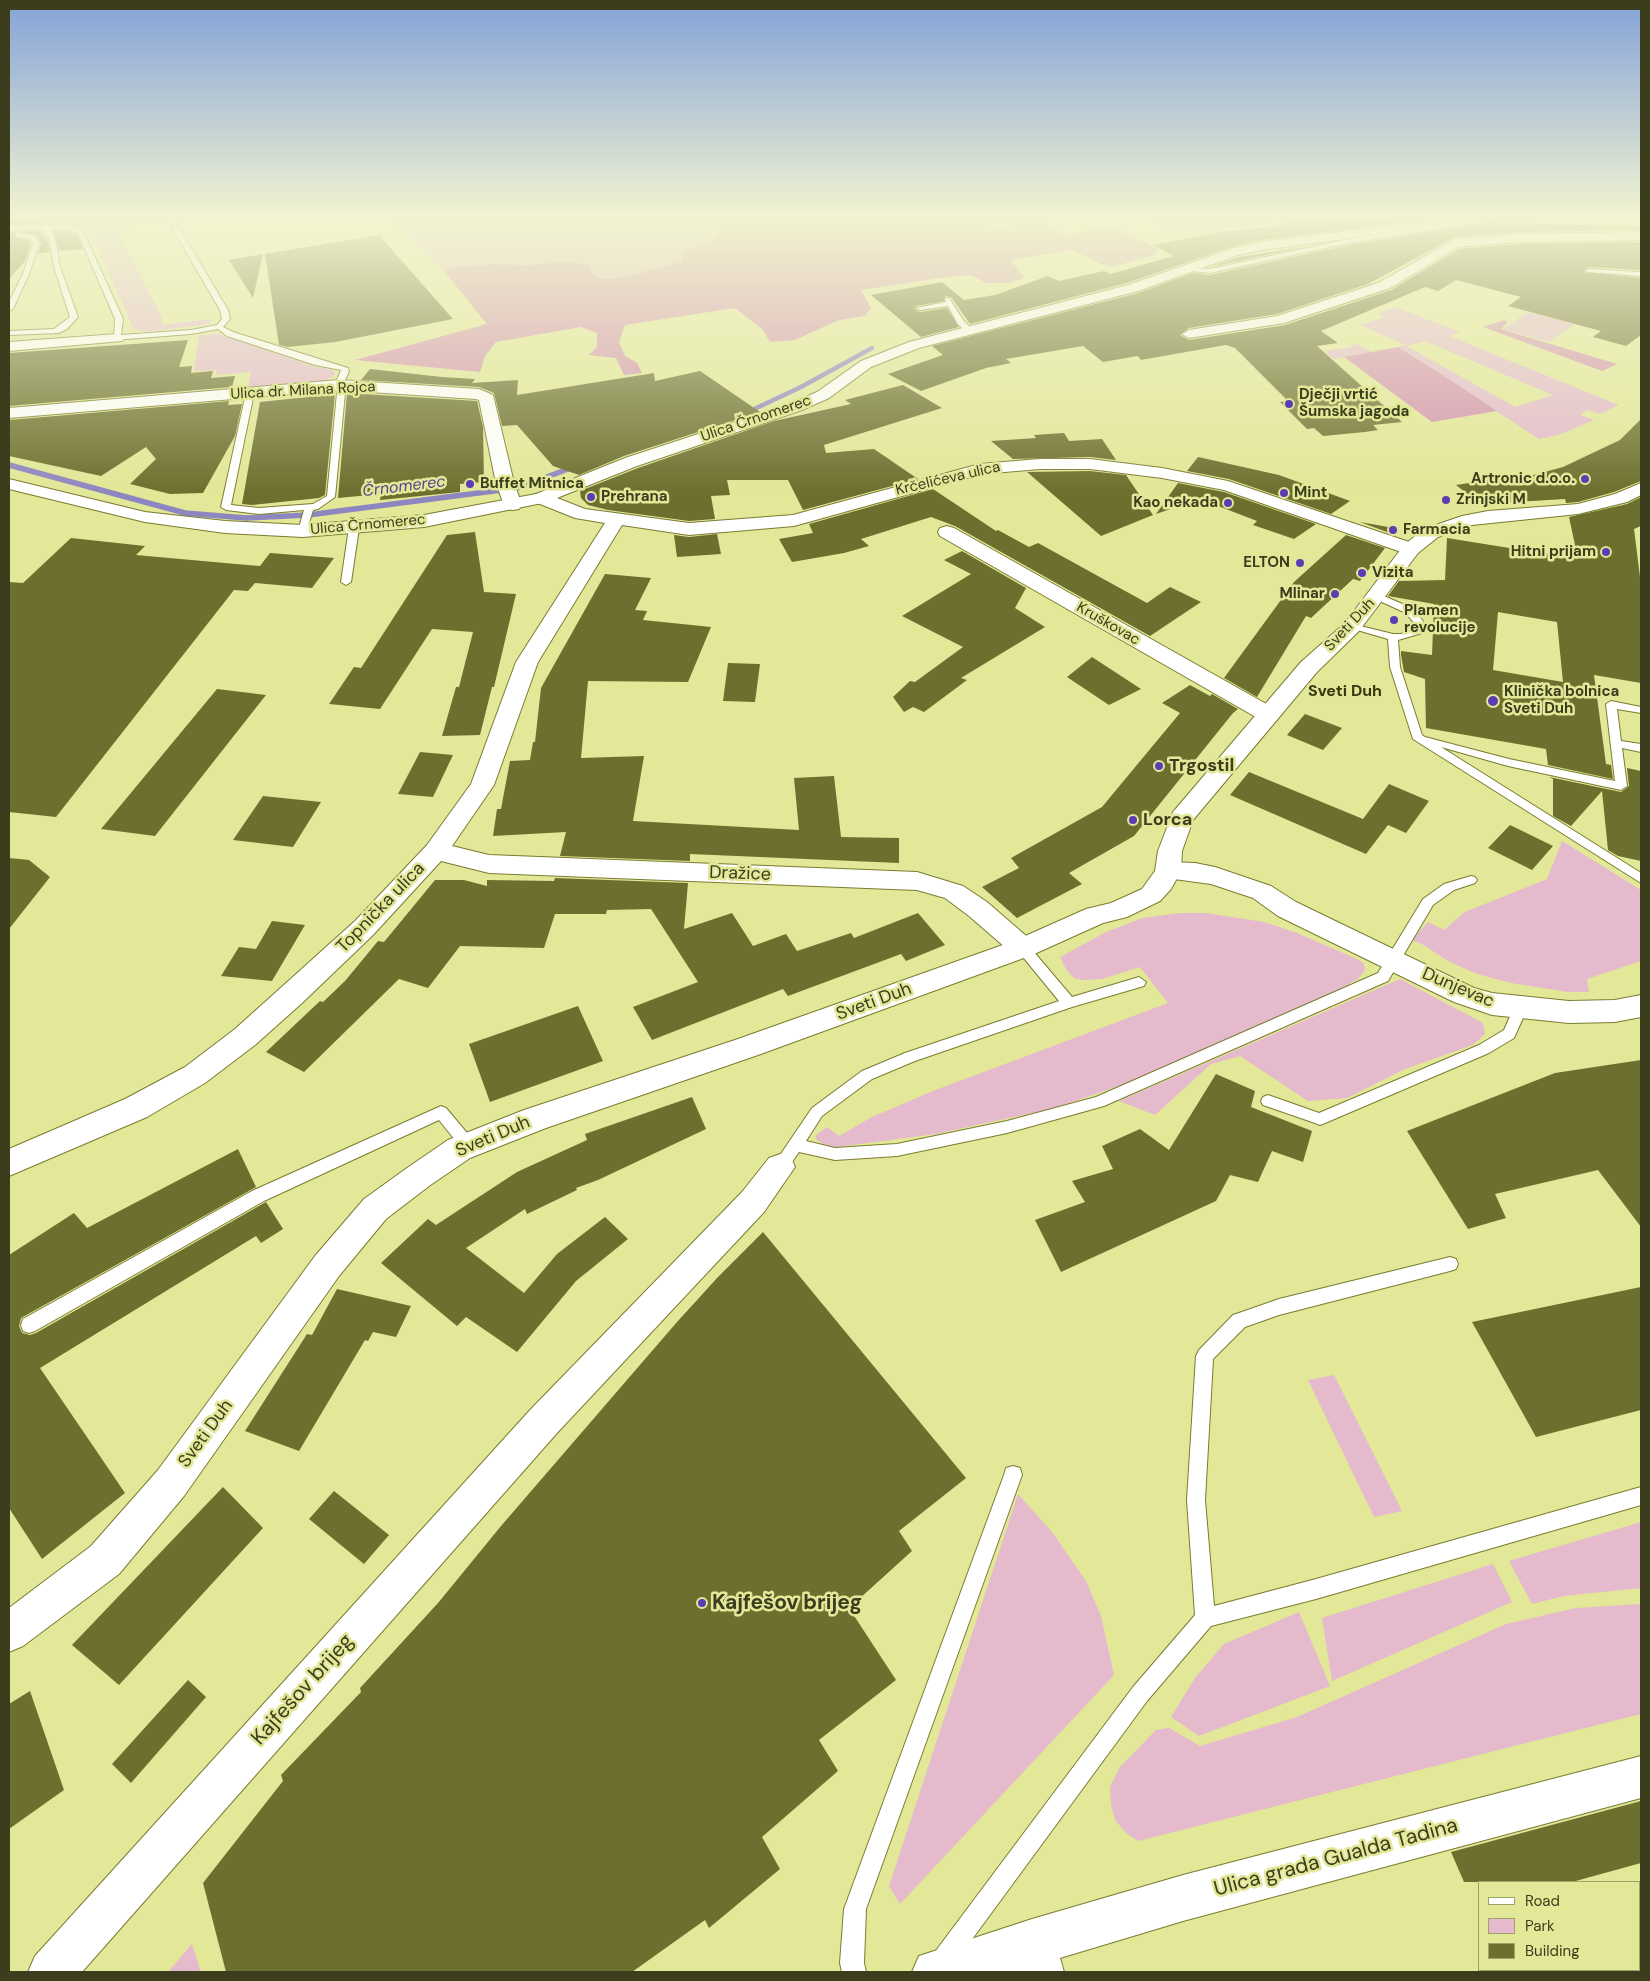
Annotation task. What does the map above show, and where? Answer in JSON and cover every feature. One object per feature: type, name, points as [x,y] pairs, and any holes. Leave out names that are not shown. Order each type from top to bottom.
[{"type":"street","name":"Ulica Črnomerec","points":[[9,484],[145,517],[225,528],[305,526],[354,528],[424,521],[509,494],[541,498],[648,456],[796,407],[823,394],[866,364],[914,345],[1059,308]]},
{"type":"street","points":[[1189,334],[1279,320],[1314,308]]},
{"type":"street","points":[[9,348],[38,339],[117,338]]},
{"type":"street","name":"Ulica dr. Milana Rojca","points":[[9,413],[339,385],[381,386],[479,394],[487,398],[509,494]]},
{"type":"street","name":"Krčelićeva ulica","points":[[541,498],[581,514],[616,520],[689,529],[756,525],[813,515],[938,479],[980,469],[1040,464],[1090,464],[1162,472],[1228,486],[1410,549]]},
{"type":"street","name":"Sveti Duh","points":[[9,1632],[105,1560],[171,1483],[327,1266],[375,1210],[418,1177],[468,1145],[535,1119],[748,1047],[1023,948],[1095,916],[1118,910],[1151,895],[1162,884],[1168,871],[1170,851],[1182,818],[1310,667],[1352,627],[1410,549],[1431,533],[1468,520],[1488,516],[1578,509],[1621,498],[1641,488]]},
{"type":"street","name":"Topnička ulica","points":[[9,1163],[136,1108],[195,1075],[245,1038],[364,928],[436,851],[482,785],[527,662],[616,520]]},
{"type":"street","name":"Kruškovac","points":[[947,532],[1269,715]]},
{"type":"street","name":"Dražice","points":[[436,851],[490,864],[916,881],[954,892],[978,909],[1023,948]]},
{"type":"street","name":"Dunjevac","points":[[1168,871],[1208,892],[1251,905],[1287,908],[1464,994],[1492,1004],[1520,1009],[1569,1012],[1616,1011],[1641,1006]]},
{"type":"street","name":"Kajfešov brijeg","points":[[51,1972],[544,1421],[753,1202],[788,1156]]},
{"type":"street","name":"Ulica grada Gualda Tadina","points":[[935,1972],[1037,1957],[1183,1898],[1641,1777]]},
{"type":"lane","points":[[9,333],[38,339],[64,327],[74,317],[71,308]]},
{"type":"lane","points":[[114,308],[119,319],[117,338],[191,332],[218,327],[226,319],[223,308]]},
{"type":"lane","points":[[952,308],[960,322],[970,331]]},
{"type":"lane","points":[[218,327],[230,334],[318,364],[344,368],[345,371],[339,385],[341,393],[331,498],[315,507],[309,508],[259,511],[226,507],[250,393]]},
{"type":"lane","points":[[305,526],[309,508]]},
{"type":"lane","points":[[346,582],[354,528]]},
{"type":"lane","points":[[1352,627],[1393,637],[1413,635],[1418,631],[1420,624],[1410,612],[1376,596]]},
{"type":"lane","points":[[1393,637],[1395,668],[1417,737],[1641,879]]},
{"type":"lane","points":[[1417,737],[1508,762],[1621,786],[1611,704],[1641,710]]},
{"type":"lane","points":[[1615,744],[1641,748]]},
{"type":"lane","points":[[788,1156],[897,1150],[1006,1127],[1099,1102],[1382,977],[1395,960],[1428,902],[1449,886],[1471,880]]},
{"type":"lane","points":[[1023,948],[1069,1003]]},
{"type":"lane","points":[[788,1156],[816,1112],[867,1075],[910,1057],[1069,1003],[1139,982]]},
{"type":"lane","points":[[1268,1101],[1320,1119],[1484,1049],[1509,1034],[1520,1009]]},
{"type":"lane","points":[[29,1325],[258,1196],[441,1112],[468,1145]]},
{"type":"lane","points":[[1205,1618],[1196,1500],[1205,1356],[1239,1321],[1279,1307],[1450,1264]]},
{"type":"lane","points":[[854,1972],[852,1963],[855,1909],[1013,1475]]},
{"type":"lane","points":[[935,1972],[1140,1694],[1205,1618],[1316,1589],[1641,1496]]},
{"type":"green space","points":[[124,308],[158,308],[162,317],[162,325],[210,319],[210,324],[146,332],[133,328]]},
{"type":"green space","points":[[1391,308],[1399,308],[1460,332],[1449,336],[1619,405],[1600,414],[1588,410],[1580,415],[1594,420],[1561,434],[1539,439],[1398,347],[1405,345],[1360,325],[1384,317],[1377,314]],"holes":[[[1425,341],[1553,395],[1515,407],[1407,346]]]},
{"type":"green space","points":[[1528,312],[1574,324],[1549,342],[1503,329]]},
{"type":"green space","points":[[219,334],[315,367],[330,369],[335,372],[335,375],[323,382],[248,387],[251,372],[216,375],[216,370],[194,371],[199,335]]},
{"type":"green space","points":[[1356,344],[1372,352],[1334,359],[1324,351],[1352,347],[1350,345]]},
{"type":"green space","points":[[1562,841],[1641,890],[1641,961],[1587,979],[1589,992],[1568,992],[1511,983],[1477,974],[1448,961],[1422,944],[1411,940],[1428,922],[1444,930],[1465,912],[1547,879]]},
{"type":"green space","points":[[1180,913],[1206,913],[1264,922],[1297,933],[1359,960],[1364,964],[1365,970],[1358,979],[1333,993],[1122,1085],[1055,1108],[936,1134],[829,1148],[817,1140],[815,1136],[827,1127],[839,1136],[872,1117],[933,1091],[1168,1003],[1140,967],[1102,979],[1083,980],[1074,978],[1066,969],[1060,957],[1106,932],[1143,918]]},
{"type":"green space","points":[[1400,979],[1483,1023],[1485,1034],[1473,1045],[1405,1069],[1347,1098],[1308,1101],[1240,1056],[1211,1064],[1155,1115],[1119,1101]]},
{"type":"green space","points":[[1334,1375],[1402,1511],[1374,1517],[1308,1380]]},
{"type":"green space","points":[[1018,1494],[1052,1532],[1086,1581],[1101,1616],[1114,1675],[900,1904],[889,1886]]},
{"type":"green space","points":[[1641,1522],[1641,1588],[1564,1596],[1532,1604],[1509,1561]]},
{"type":"green space","points":[[1493,1564],[1512,1602],[1332,1681],[1322,1618]]},
{"type":"green space","points":[[1641,1604],[1641,1714],[1138,1841],[1126,1833],[1115,1820],[1111,1805],[1110,1787],[1120,1767],[1156,1730],[1169,1728],[1200,1746],[1297,1717],[1506,1624],[1576,1608]]},
{"type":"green space","points":[[1299,1612],[1330,1686],[1199,1736],[1171,1717],[1195,1678],[1224,1644]]},
{"type":"green space","points":[[192,1944],[201,1972],[168,1972]]},
{"type":"shaded area","points":[[474,308],[732,308],[625,325],[619,342],[625,356],[637,363],[642,373],[624,375],[616,358],[589,355],[597,347],[597,333],[581,327],[496,342],[485,356],[480,372],[355,360],[487,324]]},
{"type":"shaded area","points":[[736,308],[871,308],[865,316],[839,320],[795,340],[770,342],[763,330]]},
{"type":"shaded area","points":[[1504,320],[1508,322],[1501,329],[1617,364],[1602,371],[1483,327]]},
{"type":"shaded area","points":[[1398,347],[1497,411],[1432,422],[1344,357]]},
{"type":"building","points":[[273,308],[444,308],[453,319],[335,342],[288,347],[279,345]]},
{"type":"building","points":[[887,308],[914,308],[920,312],[947,308],[959,327],[921,337]]},
{"type":"building","points":[[959,308],[1030,308],[970,324]]},
{"type":"building","points":[[1078,308],[1294,308],[1277,314],[1189,328],[1180,335],[1189,340],[1285,325],[1335,308],[1374,308],[1321,331],[1338,343],[1317,346],[1402,422],[1373,425],[1378,430],[1323,436],[1314,428],[1307,429],[1280,402],[1288,401],[1235,348],[1226,345],[1141,360],[1138,356],[1103,362],[1083,346],[1006,359],[1011,363],[986,368],[921,391],[888,374],[943,355],[932,346]]},
{"type":"building","points":[[1517,308],[1641,308],[1641,335],[1626,346],[1593,337],[1601,331]]},
{"type":"building","points":[[188,340],[179,367],[192,366],[191,373],[213,371],[211,378],[235,376],[232,387],[9,406],[9,353]]},
{"type":"building","points":[[370,369],[475,379],[472,383],[518,380],[517,395],[654,373],[655,381],[700,371],[760,412],[624,456],[579,475],[553,466],[517,425],[502,426],[494,393],[479,387],[361,380]]},
{"type":"building","points":[[903,385],[942,408],[824,445],[826,453],[874,449],[918,479],[803,510],[788,480],[727,480],[730,495],[711,496],[715,519],[689,521],[608,510],[588,505],[581,498],[580,491],[638,468],[774,421],[851,404],[845,400]]},
{"type":"building","points":[[347,393],[477,401],[483,427],[484,482],[460,484],[460,492],[380,500],[381,494],[338,498]]},
{"type":"building","points":[[335,394],[325,495],[319,498],[252,505],[242,504],[260,402]]},
{"type":"building","points":[[229,401],[228,405],[242,404],[235,436],[203,493],[170,494],[130,484],[156,459],[146,447],[101,476],[9,456],[9,420]]},
{"type":"building","points":[[1641,419],[1641,481],[1614,492],[1578,502],[1566,503],[1565,499],[1465,505],[1463,494],[1466,493],[1456,485],[1501,478],[1507,482],[1563,467],[1620,440]]},
{"type":"building","points":[[1064,433],[1069,441],[1102,439],[1116,460],[1090,457],[1013,459],[991,441],[1036,438],[1034,435]]},
{"type":"building","points":[[1198,457],[1279,475],[1350,501],[1331,514],[1229,479],[1187,471]]},
{"type":"building","points":[[1090,471],[1126,475],[1153,515],[1101,536],[1027,472]]},
{"type":"building","points":[[1178,483],[1224,492],[1316,524],[1294,539],[1253,525],[1257,521],[1200,499],[1156,514]]},
{"type":"building","points":[[933,489],[996,531],[998,530],[1029,547],[1038,543],[1147,603],[1170,587],[1201,602],[1150,636],[955,526],[931,517],[861,539],[869,546],[844,553],[792,562],[779,539],[813,533],[809,524]]},
{"type":"building","points":[[1641,497],[1641,526],[1634,529],[1641,585],[1641,683],[1594,675],[1606,764],[1611,765],[1613,779],[1548,765],[1546,749],[1426,728],[1425,679],[1404,672],[1401,651],[1432,655],[1434,604],[1388,596],[1399,581],[1445,580],[1447,538],[1578,559],[1569,517],[1627,504]],"holes":[[[1498,612],[1557,622],[1563,682],[1493,670]]]},
{"type":"building","points":[[1360,522],[1399,529],[1395,535]]},
{"type":"building","points":[[475,532],[484,592],[516,594],[494,687],[492,687],[480,735],[442,736],[456,687],[459,687],[473,632],[432,629],[380,709],[329,704],[354,667],[361,668],[447,535]]},
{"type":"building","points":[[717,534],[721,554],[677,557],[674,535],[689,537]]},
{"type":"building","points":[[1346,535],[1385,548],[1360,581],[1353,579],[1311,618],[1306,616],[1257,697],[1224,678],[1294,582]]},
{"type":"building","points":[[71,538],[145,546],[136,555],[260,566],[270,553],[334,558],[312,588],[255,583],[248,591],[234,590],[56,817],[9,812],[9,582],[23,583]]},
{"type":"building","points":[[962,551],[1026,588],[1015,608],[1045,627],[961,678],[967,680],[924,712],[913,707],[904,712],[893,697],[910,681],[915,682],[963,647],[902,616],[971,574],[944,560]]},
{"type":"building","points":[[605,574],[651,578],[635,610],[647,611],[643,620],[711,627],[688,682],[588,681],[581,758],[644,756],[633,821],[799,830],[794,778],[834,776],[841,837],[899,838],[899,863],[690,854],[690,861],[560,856],[566,832],[493,836],[497,809],[501,809],[510,761],[530,760],[533,742],[535,742],[541,688]]},
{"type":"building","points":[[1092,657],[1141,689],[1109,705],[1067,677]]},
{"type":"building","points":[[728,663],[760,664],[755,702],[723,701]]},
{"type":"building","points":[[1190,685],[1210,696],[1212,694],[1238,709],[1134,836],[1069,873],[1082,884],[1017,918],[982,887],[1019,868],[1011,858],[1102,807],[1180,713],[1162,703]]},
{"type":"building","points":[[217,689],[266,695],[155,836],[101,829]]},
{"type":"building","points":[[1305,714],[1342,728],[1323,750],[1287,735]]},
{"type":"building","points":[[420,752],[453,755],[433,797],[398,794]]},
{"type":"building","points":[[1627,768],[1641,771],[1641,861],[1618,856],[1608,850],[1602,791],[1571,826],[1553,816],[1553,779],[1549,777],[1621,792],[1629,786]]},
{"type":"building","points":[[1249,772],[1363,819],[1389,784],[1429,801],[1406,833],[1388,825],[1366,854],[1230,795]]},
{"type":"building","points":[[263,796],[321,802],[293,847],[233,840]]},
{"type":"building","points":[[1510,825],[1553,846],[1532,870],[1488,848]]},
{"type":"building","points":[[9,858],[29,860],[50,877],[9,929]]},
{"type":"building","points":[[555,878],[688,883],[684,929],[732,913],[753,946],[786,934],[797,951],[851,933],[854,938],[918,913],[945,945],[906,961],[901,954],[788,996],[783,989],[652,1040],[633,1007],[698,982],[651,909],[607,910],[606,914],[555,914],[544,948],[460,946],[428,988],[399,979],[304,1072],[266,1052],[320,1001],[323,1002],[345,981],[378,941],[384,942],[435,880],[464,880],[487,886],[487,880],[554,881]]},
{"type":"building","points":[[272,921],[305,925],[272,981],[221,976],[239,947],[256,949]]},
{"type":"building","points":[[578,1006],[603,1061],[490,1102],[469,1044]]},
{"type":"building","points":[[1641,1060],[1641,1227],[1598,1170],[1495,1194],[1506,1218],[1468,1229],[1407,1131],[1555,1073]]},
{"type":"building","points":[[1216,1074],[1255,1091],[1251,1107],[1312,1131],[1303,1162],[1272,1151],[1258,1182],[1230,1175],[1216,1201],[1061,1272],[1035,1220],[1085,1202],[1072,1181],[1113,1169],[1102,1146],[1140,1129],[1169,1150]]},
{"type":"building","points":[[692,1097],[706,1129],[598,1180],[576,1188],[577,1190],[527,1214],[525,1209],[466,1248],[524,1293],[557,1254],[605,1217],[628,1239],[576,1281],[517,1352],[466,1317],[457,1326],[381,1263],[428,1219],[436,1225],[517,1172],[587,1140],[585,1134]]},
{"type":"building","points":[[238,1149],[256,1187],[21,1318],[19,1326],[22,1333],[30,1335],[36,1333],[266,1202],[283,1229],[261,1243],[256,1236],[40,1368],[125,1493],[42,1559],[9,1508],[9,1255],[74,1213],[87,1228]]},
{"type":"building","name":"Kajfešov brijeg","points":[[763,1232],[966,1478],[899,1531],[912,1551],[849,1608],[896,1680],[819,1740],[838,1771],[762,1837],[780,1869],[709,1928],[705,1920],[632,1972],[226,1972],[203,1883],[283,1781],[281,1775],[361,1692],[360,1688],[438,1603],[501,1526],[677,1322]]},
{"type":"building","points":[[1641,1287],[1641,1410],[1536,1437],[1472,1322]]},
{"type":"building","points":[[337,1289],[411,1306],[396,1337],[373,1332],[368,1341],[365,1340],[299,1451],[245,1431],[307,1334],[312,1335]]},
{"type":"building","points":[[223,1487],[263,1528],[119,1685],[72,1645]]},
{"type":"building","points":[[334,1491],[389,1535],[364,1564],[309,1519]]},
{"type":"building","points":[[188,1680],[206,1697],[131,1783],[112,1764]]},
{"type":"building","points":[[30,1691],[64,1790],[9,1829],[9,1704]]},
{"type":"building","points":[[1641,1801],[1641,1863],[1576,1881],[1464,1882],[1451,1852]]},
{"type":"waterway","name":"Črnomerec","points":[[750,411],[801,387],[872,348]]},
{"type":"waterway","name":"Črnomerec","points":[[746,413],[753,410]]},
{"type":"waterway","name":"Črnomerec","points":[[9,465],[185,513],[246,518],[308,515],[517,488],[576,466]]},
{"type":"place","name":"Dječji vrtić Šumska jagoda","points":[[1289,404]]},
{"type":"place","name":"Artronic d.o.o.","points":[[1585,479]]},
{"type":"place","name":"Buffet Mitnica","points":[[470,484]]},
{"type":"place","name":"Mint","points":[[1284,493]]},
{"type":"place","name":"Prehrana","points":[[591,497]]},
{"type":"place","name":"Zrinjski M","points":[[1446,500]]},
{"type":"place","name":"Kao nekada","points":[[1228,503]]},
{"type":"place","name":"Farmacia","points":[[1393,530]]},
{"type":"place","name":"Hitni prijam","points":[[1606,552]]},
{"type":"place","name":"ELTON","points":[[1300,563]]},
{"type":"place","name":"Vizita","points":[[1362,573]]},
{"type":"place","name":"Mlinar","points":[[1335,594]]},
{"type":"place","name":"Plamen revolucije","points":[[1394,620]]},
{"type":"place","name":"Klinička bolnica Sveti Duh","points":[[1493,701]]},
{"type":"place","name":"Trgostil","points":[[1159,766]]},
{"type":"place","name":"Lorca","points":[[1133,820]]},
{"type":"place","name":"Kajfešov brijeg","points":[[702,1603]]},
{"type":"district","name":"Sveti Duh","points":[[1345,692]]}]
